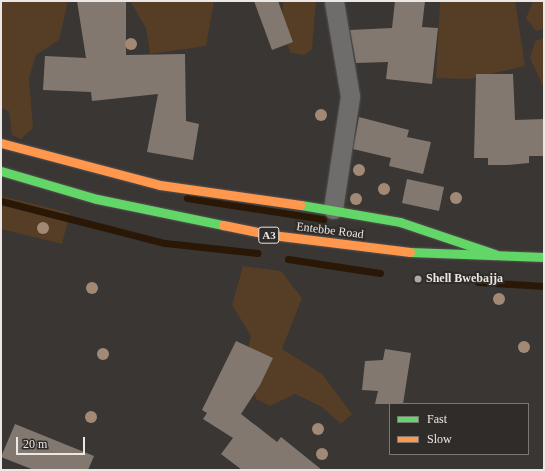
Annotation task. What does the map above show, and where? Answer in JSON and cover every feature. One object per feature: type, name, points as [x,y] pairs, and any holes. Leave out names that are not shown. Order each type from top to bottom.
[{"type":"main road","points":[[1,143],[160,185],[333,209],[407,224],[504,257]]},
{"type":"main road","name":"Entebbe Road","points":[[1,171],[97,199],[272,235],[385,250],[504,257],[544,257]]},
{"type":"street","points":[[333,209],[350,96],[334,1]]},
{"type":"shaded area","points":[[1,1],[68,1],[59,40],[36,55],[29,78],[33,128],[21,139],[12,135],[9,111],[1,108]]},
{"type":"shaded area","points":[[130,1],[214,1],[206,46],[150,54],[146,28]]},
{"type":"shaded area","points":[[283,1],[316,1],[312,49],[305,55],[291,53],[281,31]]},
{"type":"shaded area","points":[[440,1],[515,1],[525,66],[468,79],[436,78]]},
{"type":"shaded area","points":[[533,1],[544,1],[544,29],[536,31],[526,18]]},
{"type":"shaded area","points":[[544,38],[544,88],[530,58],[535,41]]},
{"type":"shaded area","points":[[1,196],[70,213],[62,244],[1,229]]},
{"type":"shaded area","points":[[243,266],[281,271],[302,298],[282,349],[322,374],[352,414],[341,424],[322,407],[295,394],[270,406],[256,399],[246,358],[251,336],[232,305]]},
{"type":"building","points":[[77,1],[126,1],[126,55],[185,54],[186,121],[199,124],[193,160],[147,152],[158,94],[92,101],[91,92],[43,90],[45,56],[86,58]]},
{"type":"building","points":[[254,1],[278,1],[293,42],[272,50]]},
{"type":"building","points":[[395,1],[425,1],[422,27],[438,28],[432,84],[386,79],[388,62],[356,63],[350,30],[392,28]]},
{"type":"building","points":[[476,74],[513,74],[515,120],[544,119],[544,156],[529,156],[529,163],[507,165],[488,165],[488,158],[474,158]]},
{"type":"building","points":[[359,117],[409,130],[407,137],[431,142],[423,174],[389,166],[391,158],[353,149]]},
{"type":"building","points":[[407,179],[444,187],[439,211],[402,203]]},
{"type":"building","points":[[236,341],[273,358],[260,385],[241,414],[277,442],[281,437],[322,470],[242,470],[221,454],[233,438],[203,419],[207,413],[202,410]]},
{"type":"building","points":[[385,349],[411,353],[403,403],[375,404],[378,391],[362,390],[365,361],[383,360]]},
{"type":"building","points":[[15,424],[94,456],[88,470],[34,470],[1,457]]},
{"type":"waterway","points":[[187,198],[323,219]]},
{"type":"waterway","points":[[1,201],[165,243],[257,253]]},
{"type":"waterway","points":[[288,259],[380,273]]},
{"type":"waterway","points":[[478,282],[544,286]]},
{"type":"traffic: fast","points":[[1,171],[97,199],[223,225]]},
{"type":"traffic: fast","points":[[301,205],[400,222],[495,254]]},
{"type":"traffic: fast","points":[[410,252],[544,257]]},
{"type":"traffic: slow","points":[[1,143],[160,185],[301,205]]},
{"type":"traffic: slow","points":[[223,225],[272,235],[410,252]]},
{"type":"place","name":"Shell Bwebajja","points":[[418,279]]}]
